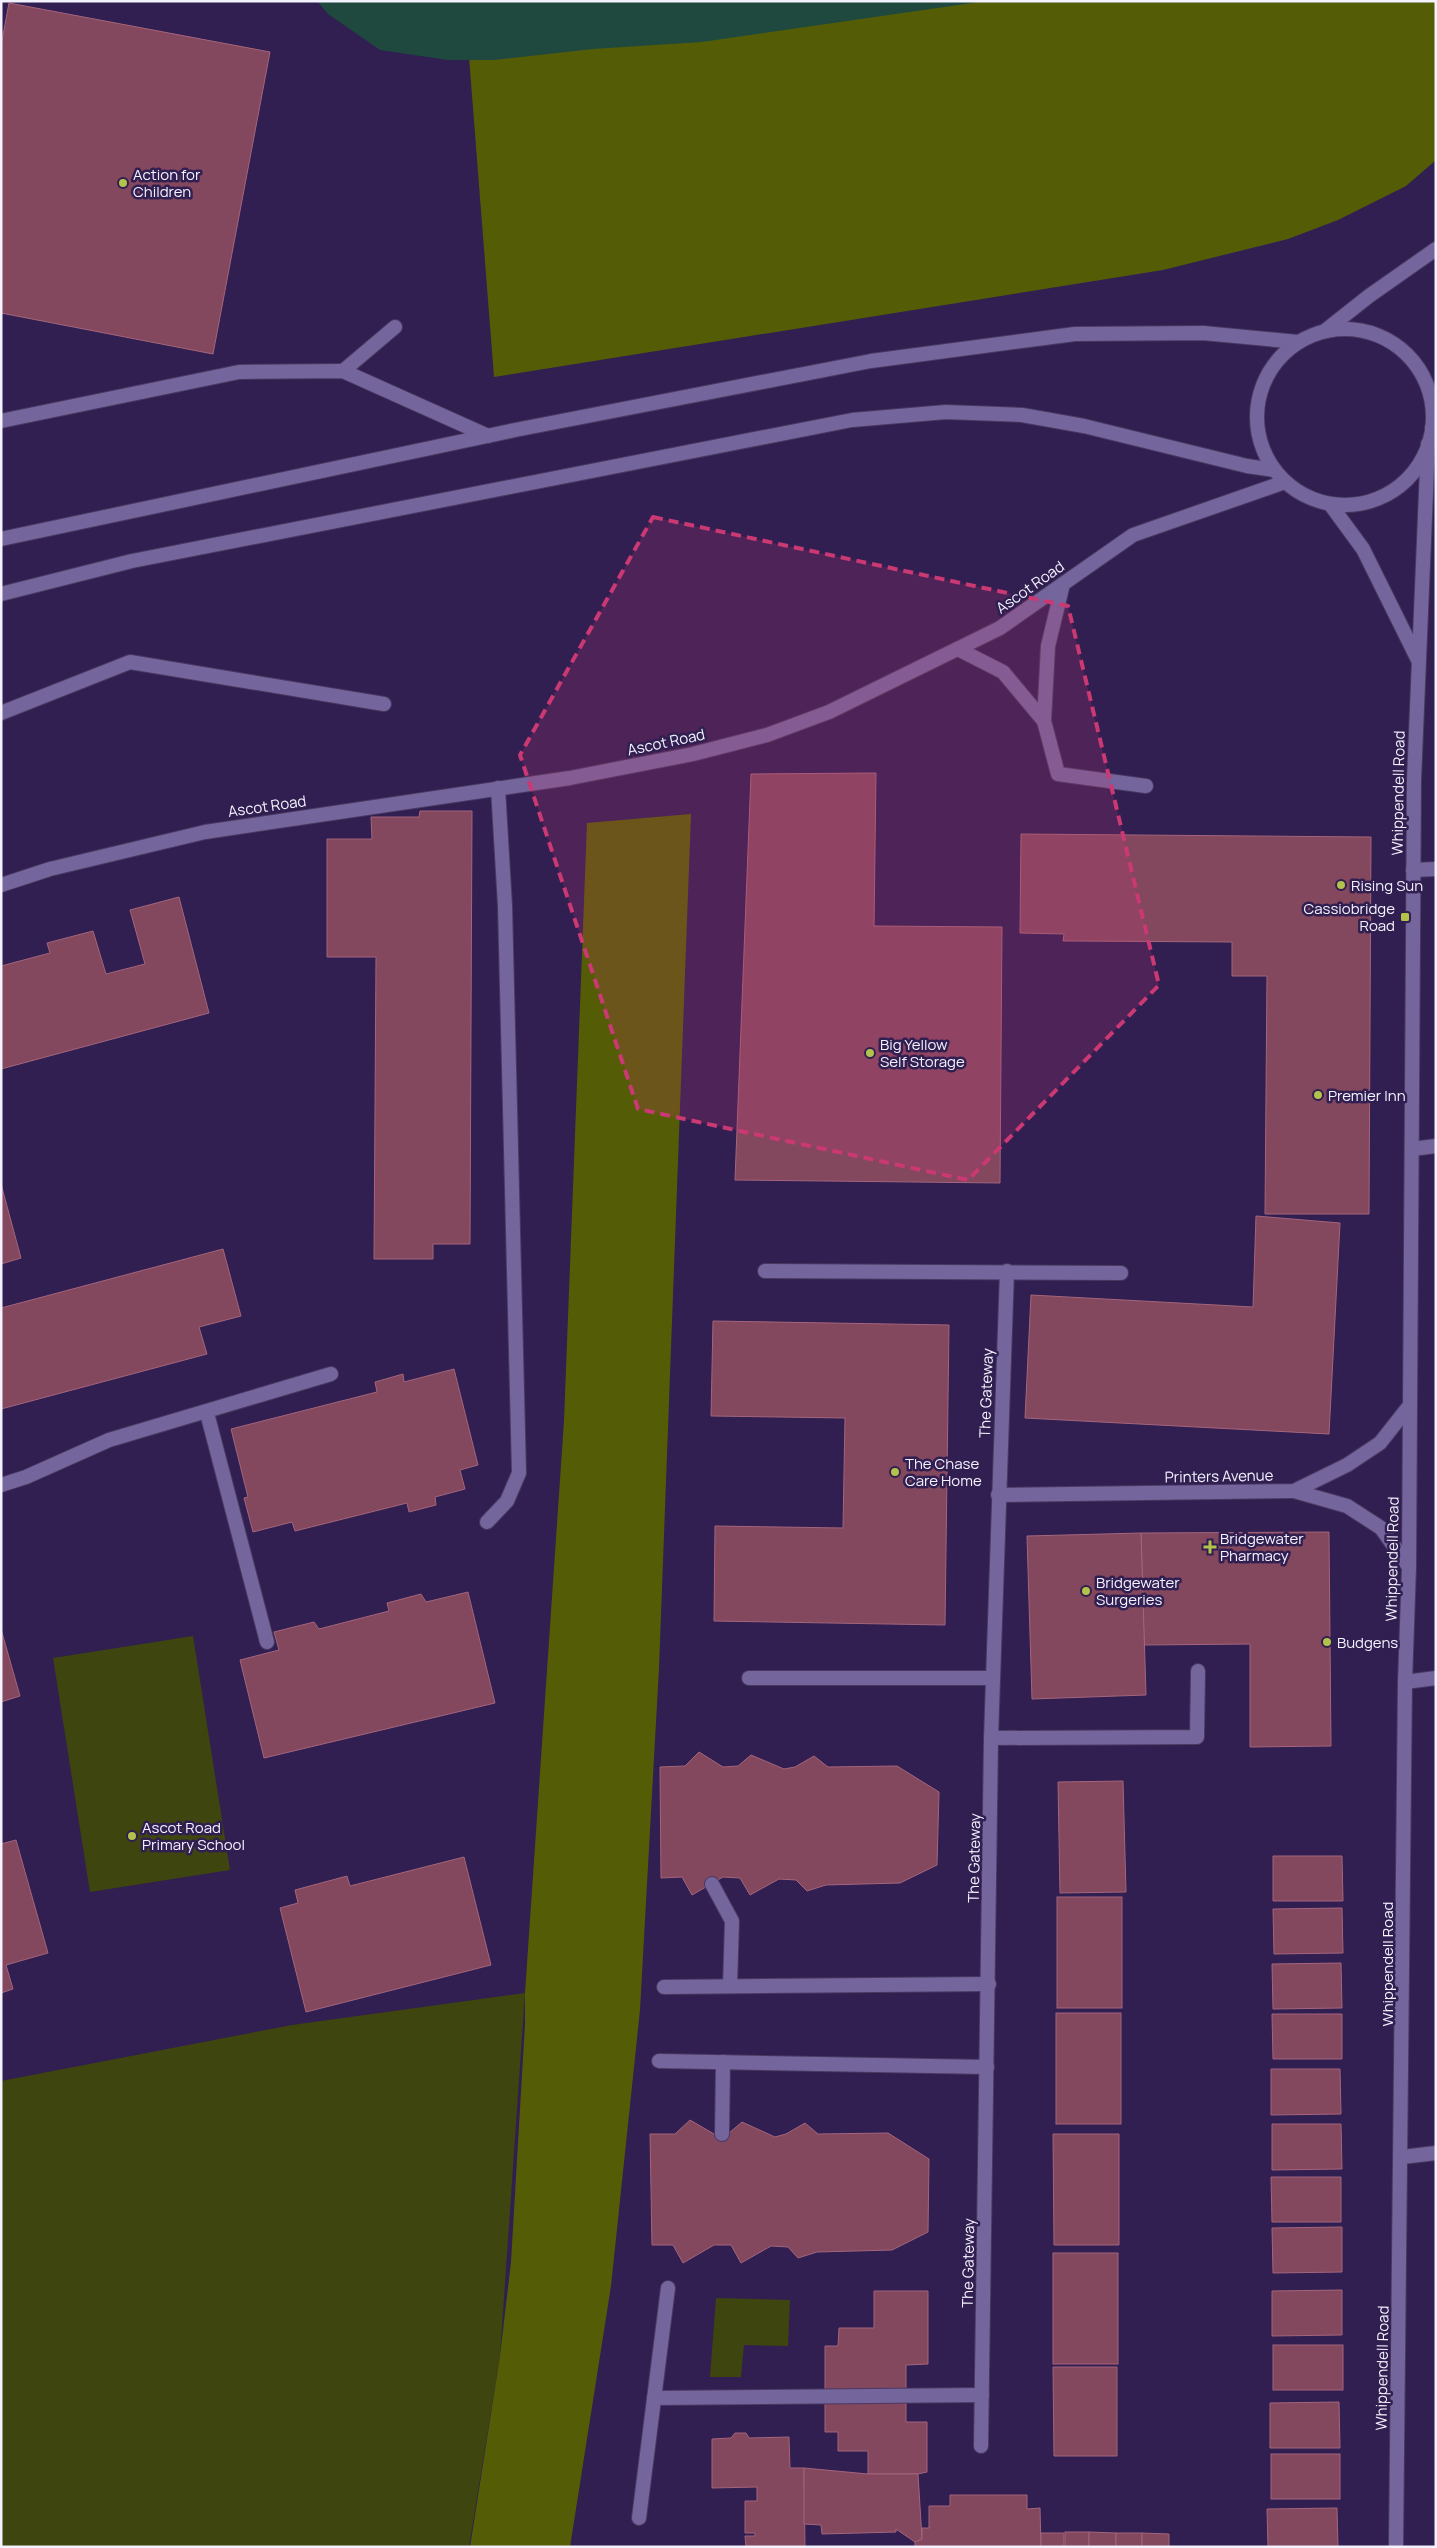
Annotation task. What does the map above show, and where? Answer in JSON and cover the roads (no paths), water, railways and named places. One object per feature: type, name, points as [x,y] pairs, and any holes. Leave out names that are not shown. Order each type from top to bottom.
[{"type":"street","points":[[1326,331],[1369,296],[1436,249]]},
{"type":"street","points":[[343,371],[395,327]]},
{"type":"street","points":[[1347,329],[1372,333],[1391,342],[1412,360],[1434,402],[1434,429],[1412,474],[1390,492],[1362,504],[1330,504],[1312,499],[1285,482],[1274,470],[1263,451],[1258,431],[1258,400],[1267,374],[1278,359],[1298,342],[1326,331],[1347,329]]},
{"type":"street","points":[[1,539],[488,436],[871,361],[1066,335],[1203,333],[1298,342]]},
{"type":"street","points":[[1,421],[239,372],[343,371],[488,436]]},
{"type":"street","points":[[1,594],[141,559],[852,420],[946,412],[1022,415],[1084,426],[1247,466],[1274,470]]},
{"type":"street","name":"Whippendell Road","points":[[1396,2547],[1402,2157],[1405,1682],[1409,1567],[1413,870],[1418,661],[1428,444]]},
{"type":"street","name":"Ascot Road","points":[[1,885],[50,869],[205,832],[570,778],[693,754],[767,735],[829,712],[1000,628],[1133,535],[1285,482]]},
{"type":"street","name":"Whippendell Road","points":[[1330,504],[1363,549],[1418,661]]},
{"type":"street","points":[[1063,584],[1048,646],[1044,721],[1058,774],[1146,786]]},
{"type":"street","points":[[958,649],[1003,672],[1044,721]]},
{"type":"street","points":[[1,713],[130,662],[384,704]]},
{"type":"street","points":[[487,1522],[507,1501],[519,1473],[505,906],[498,788]]},
{"type":"street","points":[[1413,870],[1436,869]]},
{"type":"street","points":[[1412,1149],[1436,1146]]},
{"type":"street","points":[[765,1271],[1121,1273]]},
{"type":"street","name":"The Gateway","points":[[981,2446],[991,1738],[1007,1271]]},
{"type":"street","points":[[1,1485],[26,1477],[109,1440],[207,1413],[331,1374]]},
{"type":"street","name":"Printers Avenue","points":[[998,1495],[1294,1491],[1347,1465],[1380,1443],[1410,1405]]},
{"type":"street","points":[[207,1413],[267,1642]]},
{"type":"street","points":[[1294,1491],[1347,1506],[1374,1523],[1381,1528],[1409,1567]]},
{"type":"street","points":[[991,1738],[1197,1737],[1198,1670]]},
{"type":"street","points":[[749,1678],[993,1678]]},
{"type":"street","points":[[1405,1682],[1436,1678]]},
{"type":"street","points":[[712,1884],[732,1921],[730,1986]]},
{"type":"street","points":[[664,1987],[989,1984]]},
{"type":"street","points":[[658,2061],[987,2067]]},
{"type":"street","points":[[722,2134],[723,2062]]},
{"type":"street","points":[[1402,2157],[1436,2153]]},
{"type":"street","points":[[639,2518],[668,2288]]},
{"type":"street","points":[[654,2398],[982,2395]]},
{"type":"place","name":"Action for Children","points":[[123,183]]},
{"type":"place","name":"Rising Sun","points":[[1341,885]]},
{"type":"place","name":"Cassiobridge Road","points":[[1405,917]]},
{"type":"place","name":"Big Yellow Self Storage","points":[[870,1053]]},
{"type":"place","name":"Premier Inn","points":[[1318,1095]]},
{"type":"place","name":"The Chase Care Home","points":[[895,1472]]},
{"type":"place","name":"Bridgewater Pharmacy","points":[[1210,1547]]},
{"type":"place","name":"Bridgewater Surgeries","points":[[1086,1591]]},
{"type":"place","name":"Budgens","points":[[1327,1642]]},
{"type":"place","name":"Ascot Road Primary School","points":[[132,1836]]}]
